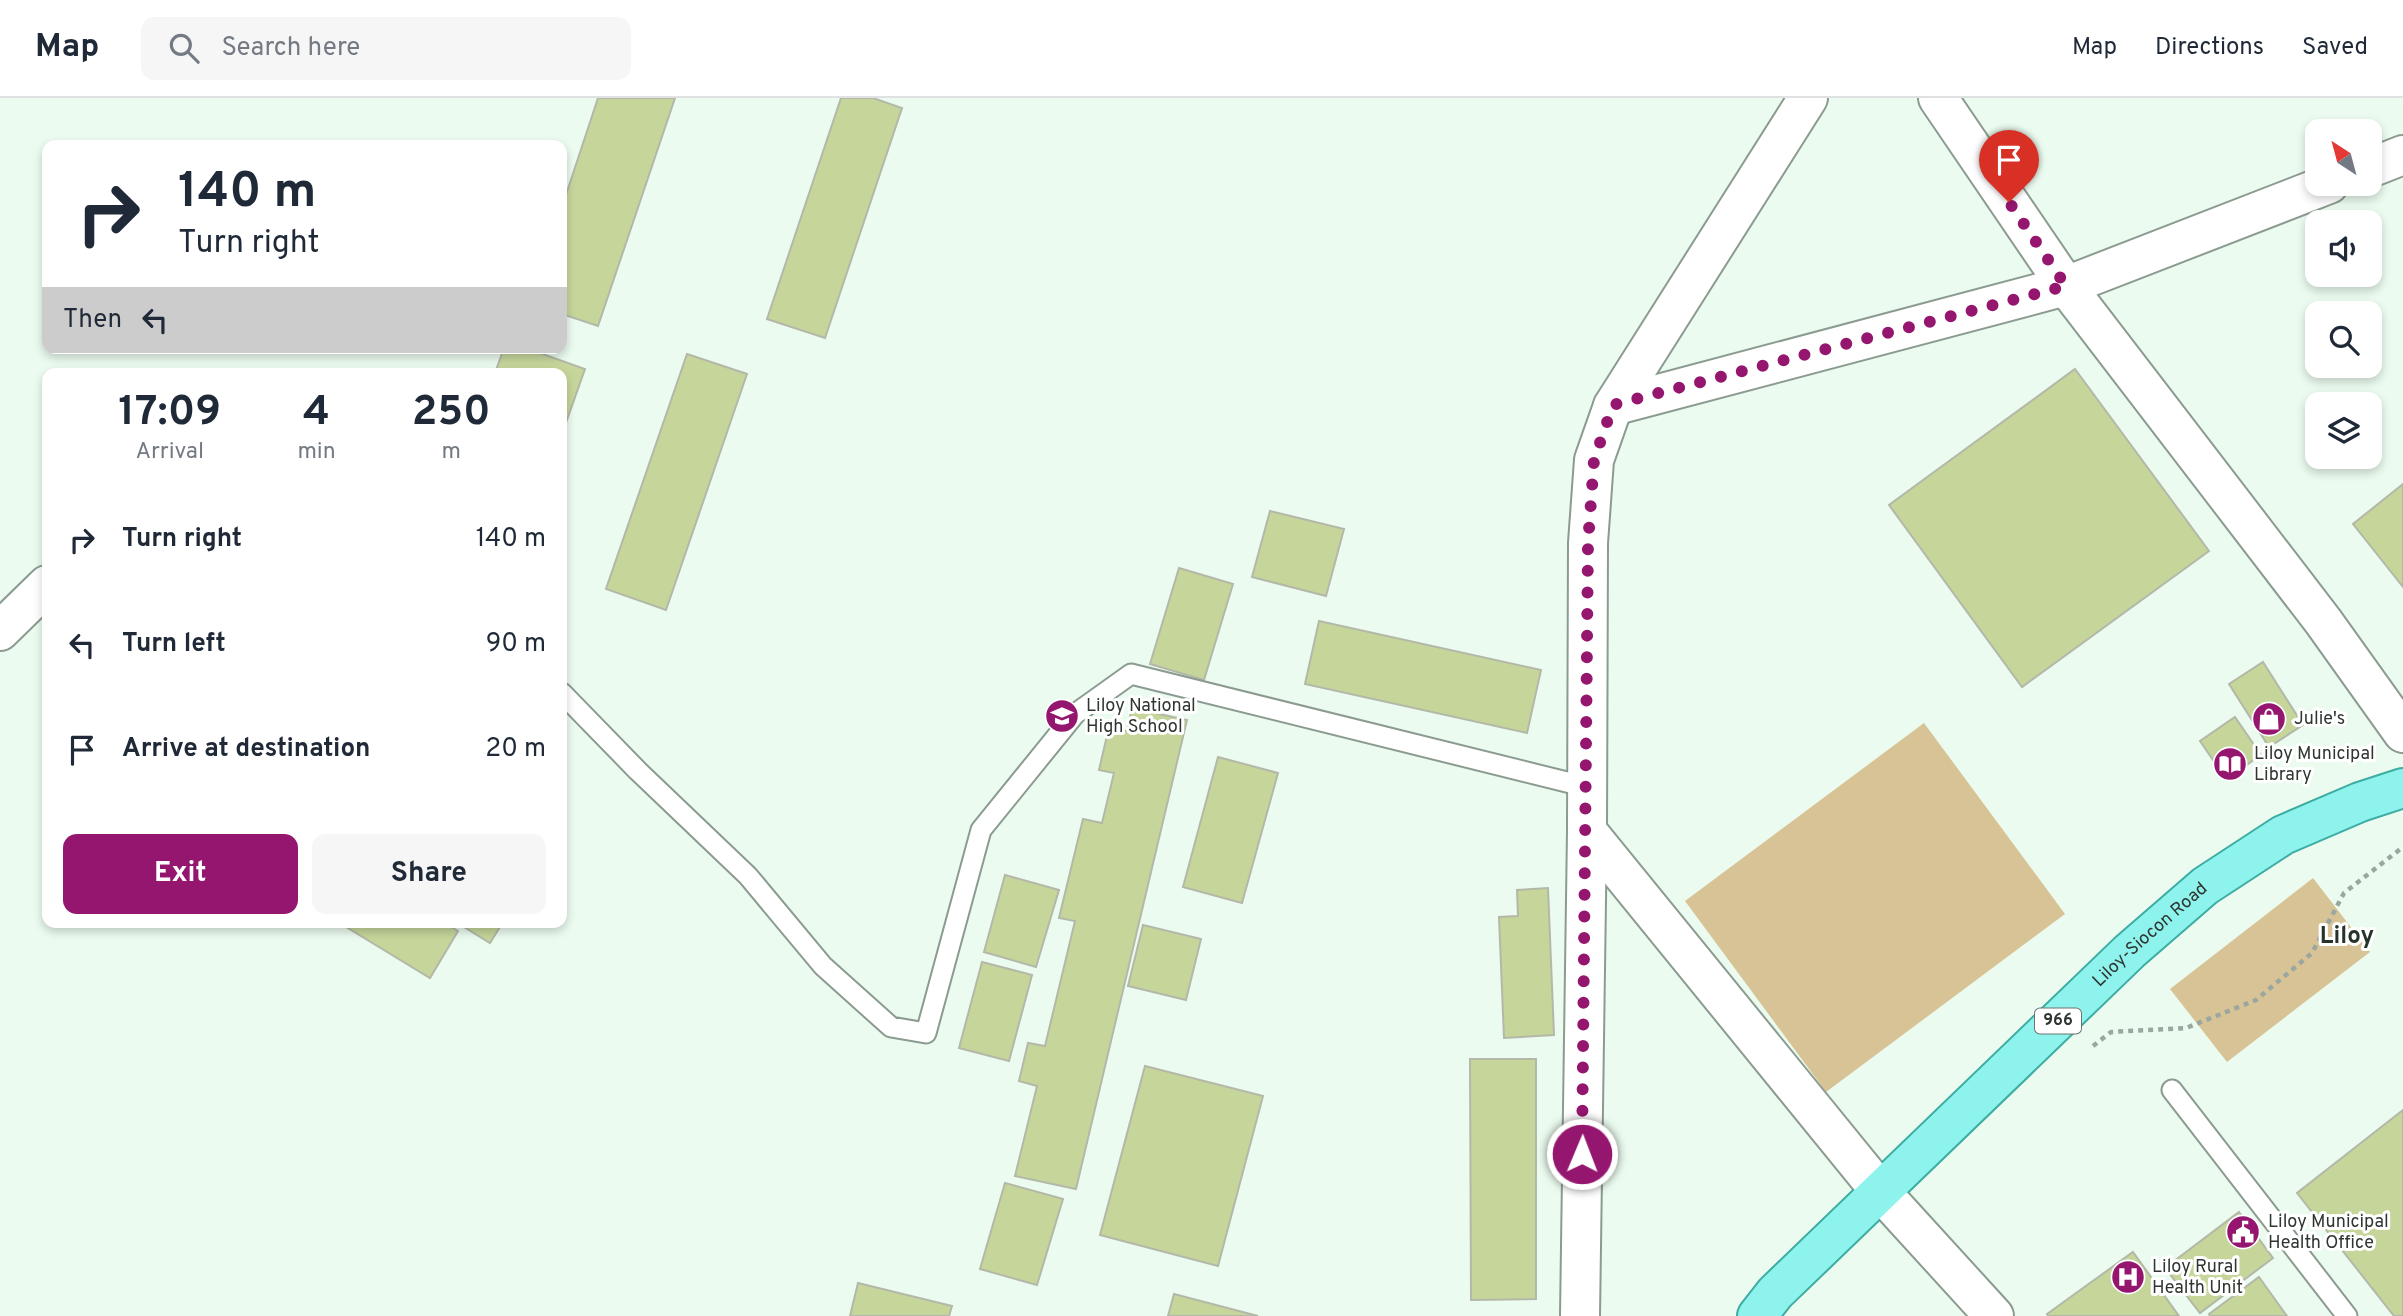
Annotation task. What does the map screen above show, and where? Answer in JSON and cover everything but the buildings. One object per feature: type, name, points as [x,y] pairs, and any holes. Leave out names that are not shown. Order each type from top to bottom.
[{"type":"main road","name":"Liloy-Siocon Road","points":[[1757,1316],[1775,1293],[2130,951],[2205,886],[2284,835],[2403,788]]},
{"type":"street","points":[[1580,1316],[1588,543],[1594,460],[1613,405],[1808,98]]},
{"type":"street","points":[[1938,98],[2066,286],[2323,621],[2403,733]]},
{"type":"street","points":[[2382,163],[2403,155]]},
{"type":"street","points":[[1613,405],[2066,286],[2305,193]]},
{"type":"street","points":[[0,631],[42,589]]},
{"type":"street","points":[[1587,831],[1880,1191],[1994,1316]]},
{"type":"lane","points":[[567,698],[638,771],[748,876],[823,966],[891,1027],[926,1033],[981,830],[1075,714],[1132,674],[1587,787]]},
{"type":"lane","points":[[2172,1090],[2347,1316]]},
{"type":"path","points":[[2093,1046],[2111,1032],[2186,1028],[2256,1000],[2312,953],[2344,893],[2403,847]]},
{"type":"shaded area","points":[[1924,723],[2065,914],[1826,1092],[1685,901]]},
{"type":"shaded area","points":[[2313,878],[2370,952],[2227,1062],[2170,989]]},
{"type":"place","name":"Liloy National High School","points":[[1062,716]]},
{"type":"place","name":"Julie's","points":[[2269,719]]},
{"type":"place","name":"Liloy Municipal Library","points":[[2230,764]]},
{"type":"place","name":"Liloy Municipal Health Office","points":[[2243,1232]]},
{"type":"place","name":"Liloy Rural Health Unit","points":[[2128,1277]]},
{"type":"district","name":"Liloy","points":[[2347,937]]},
{"type":"route","points":[[1582,1154],[1588,543],[1594,460],[1613,405],[2066,286],[2009,202]]}]
